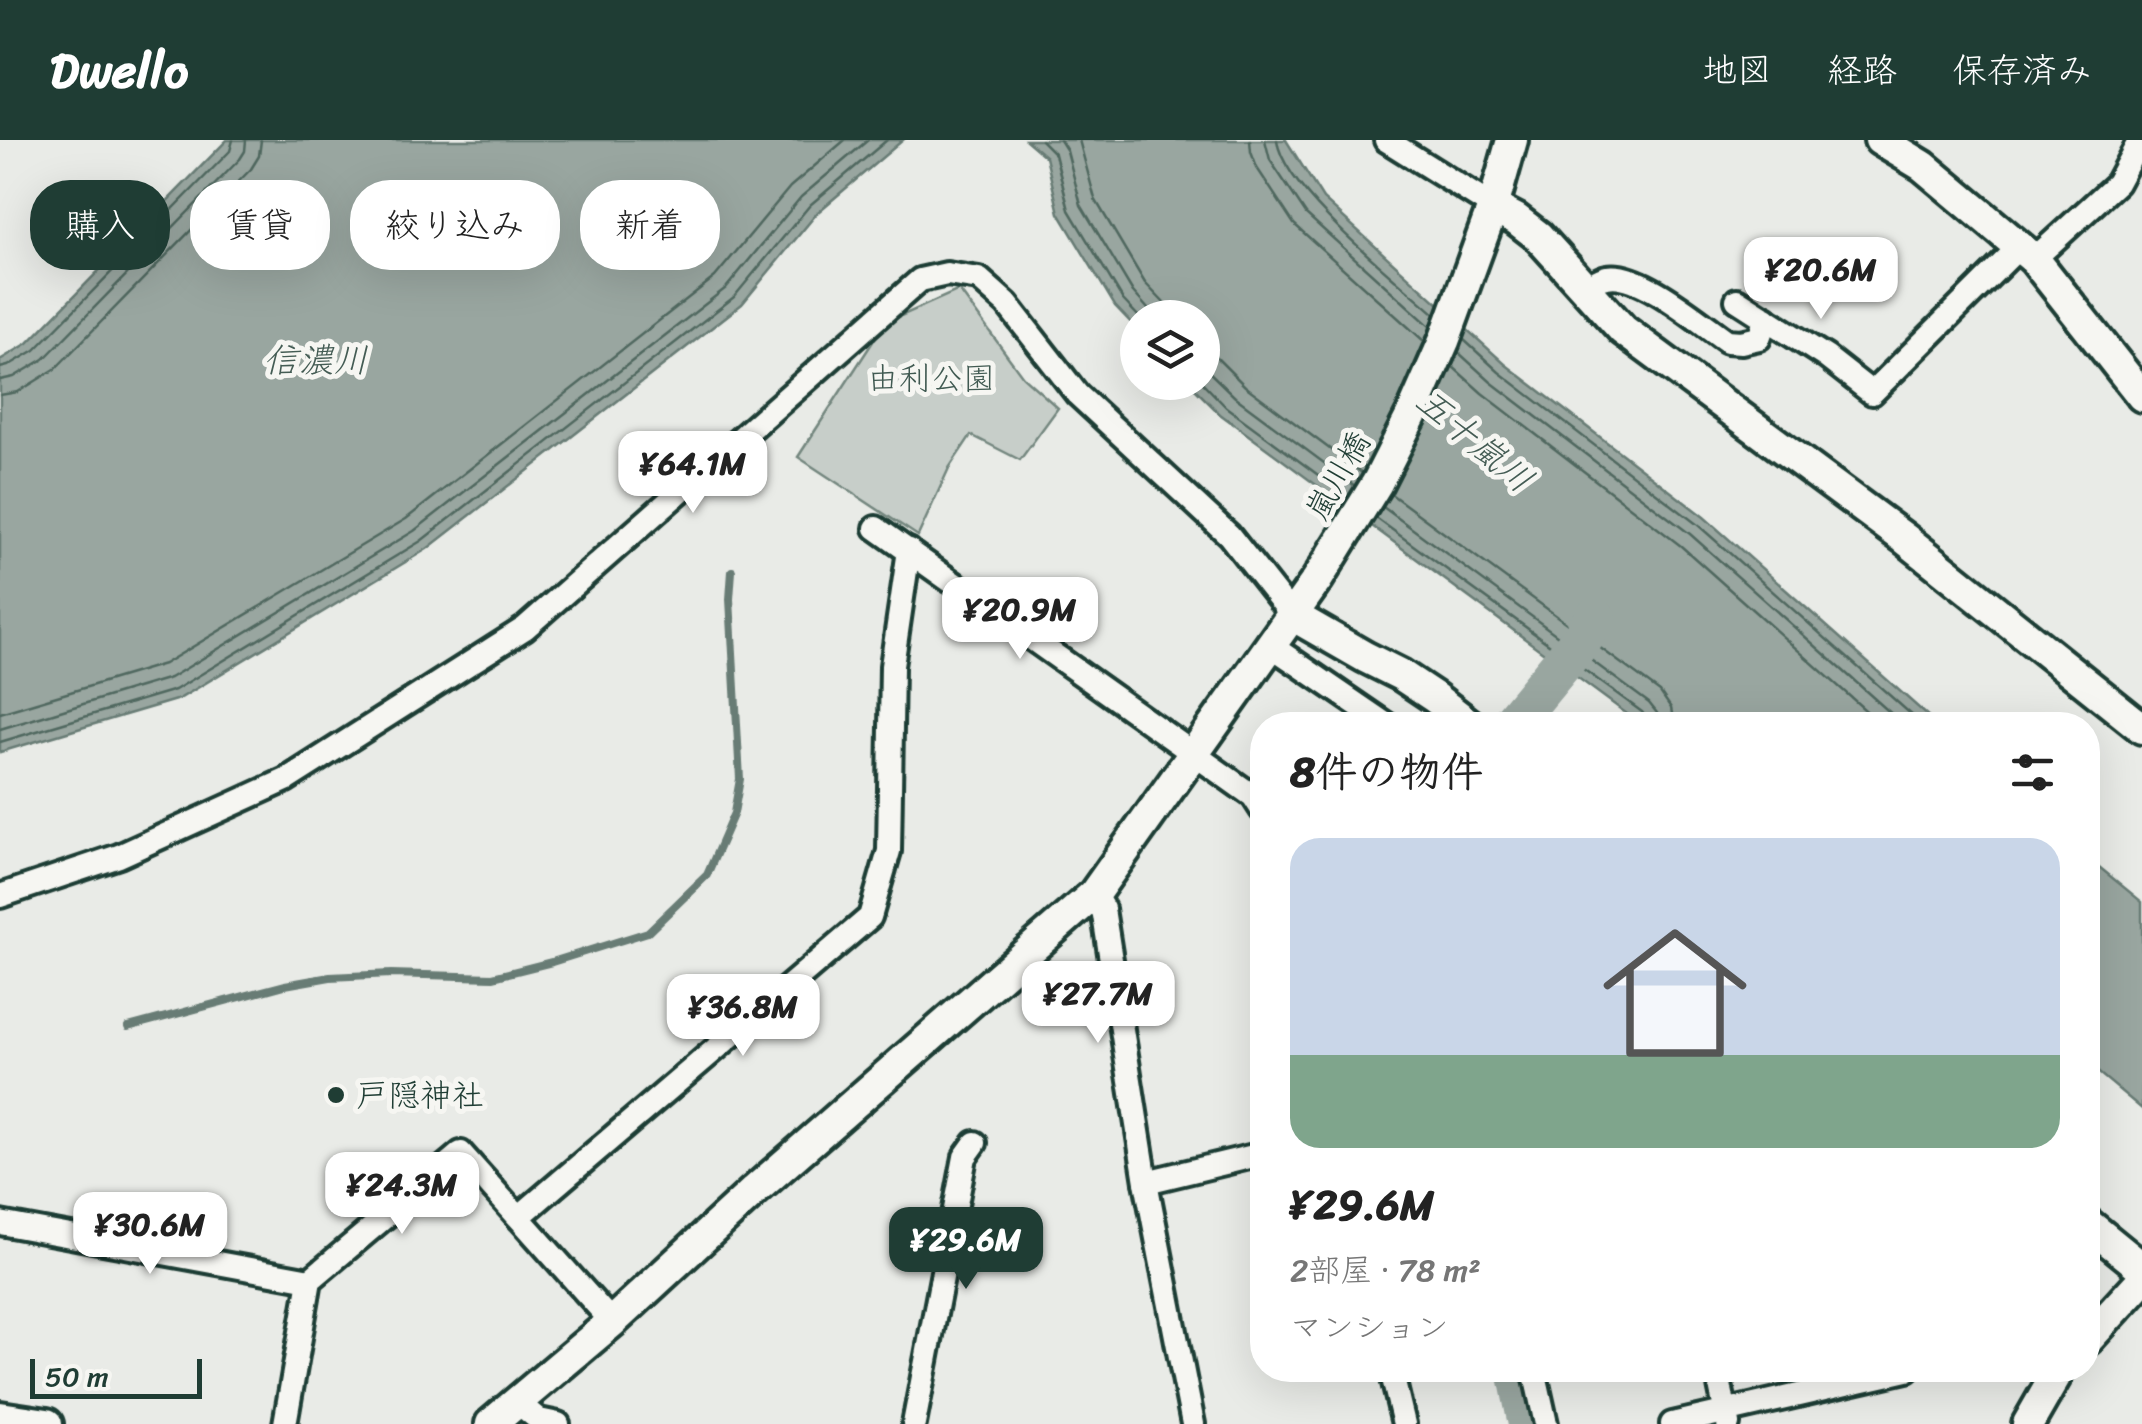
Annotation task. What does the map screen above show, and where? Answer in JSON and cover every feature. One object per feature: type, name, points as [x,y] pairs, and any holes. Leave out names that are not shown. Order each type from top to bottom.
[{"type":"street","points":[[1386,140],[1538,236],[1623,330],[1904,538],[2142,728]]},
{"type":"street","name":"嵐川橋","points":[[491,1424],[612,1322],[754,1191],[1094,894],[1292,615],[1377,483],[1444,342],[1512,140]]},
{"type":"street","points":[[1880,140],[1923,166],[2027,252],[2142,396]]},
{"type":"street","points":[[1737,300],[1826,357],[1872,393],[2027,252],[2117,183],[2140,140]]},
{"type":"street","points":[[0,896],[118,856],[286,780],[525,628],[920,280],[947,274],[979,279],[1006,304],[1077,394],[1229,535],[1292,615],[1401,675],[1454,712]]},
{"type":"street","points":[[1585,288],[1609,276],[1631,280],[1651,288],[1726,341],[1758,338],[1766,318]]},
{"type":"street","points":[[876,528],[1250,794]]},
{"type":"street","points":[[519,1217],[870,917],[889,850],[892,666],[909,550]]},
{"type":"street","points":[[1270,644],[1367,712]]},
{"type":"street","points":[[1094,894],[1103,909],[1146,1182],[1193,1424]]},
{"type":"street","points":[[914,1424],[965,1158],[975,1143]]},
{"type":"street","points":[[285,1424],[310,1280],[460,1153],[612,1322]]},
{"type":"street","points":[[1146,1182],[1250,1157]]},
{"type":"street","points":[[0,1223],[310,1280]]},
{"type":"street","points":[[2100,1234],[2142,1268]]},
{"type":"street","points":[[2100,1324],[2142,1280]]},
{"type":"street","points":[[1394,1382],[1404,1424]]},
{"type":"street","points":[[1537,1382],[1546,1424]]},
{"type":"street","points":[[1719,1382],[1727,1418]]},
{"type":"street","points":[[1672,1424],[1727,1418],[1862,1382]]},
{"type":"street","points":[[2028,1424],[2052,1382]]},
{"type":"street","points":[[516,1402],[539,1420],[558,1424]]},
{"type":"street","points":[[0,1416],[48,1424]]},
{"type":"green space","name":"由利公園","points":[[959,290],[1023,377],[1058,408],[1020,460],[971,435],[949,468],[918,536],[798,457],[885,323]]},
{"type":"water","name":"信濃川","points":[[227,140],[903,140],[818,212],[742,304],[427,549],[179,699],[0,752],[0,360],[28,343],[100,270],[170,270],[170,198]]},
{"type":"water","name":"五十嵐川","points":[[1026,140],[1286,140],[1323,199],[1505,364],[1704,517],[1923,712],[1624,712],[1220,414],[1206,400],[1220,400],[1220,300],[1120,300],[1120,311],[1059,213],[1046,157]]},
{"type":"water","points":[[2100,868],[2142,902],[2142,1109],[2100,1074]]},
{"type":"waterway","points":[[128,1027],[285,985],[330,977],[493,977],[648,932],[707,875],[734,813],[740,779],[730,599],[732,571]]},
{"type":"waterway","points":[[1522,712],[1595,618]]},
{"type":"waterway","points":[[1520,1382],[1529,1424]]},
{"type":"place","name":"戸隠神社","points":[[336,1095]]}]
